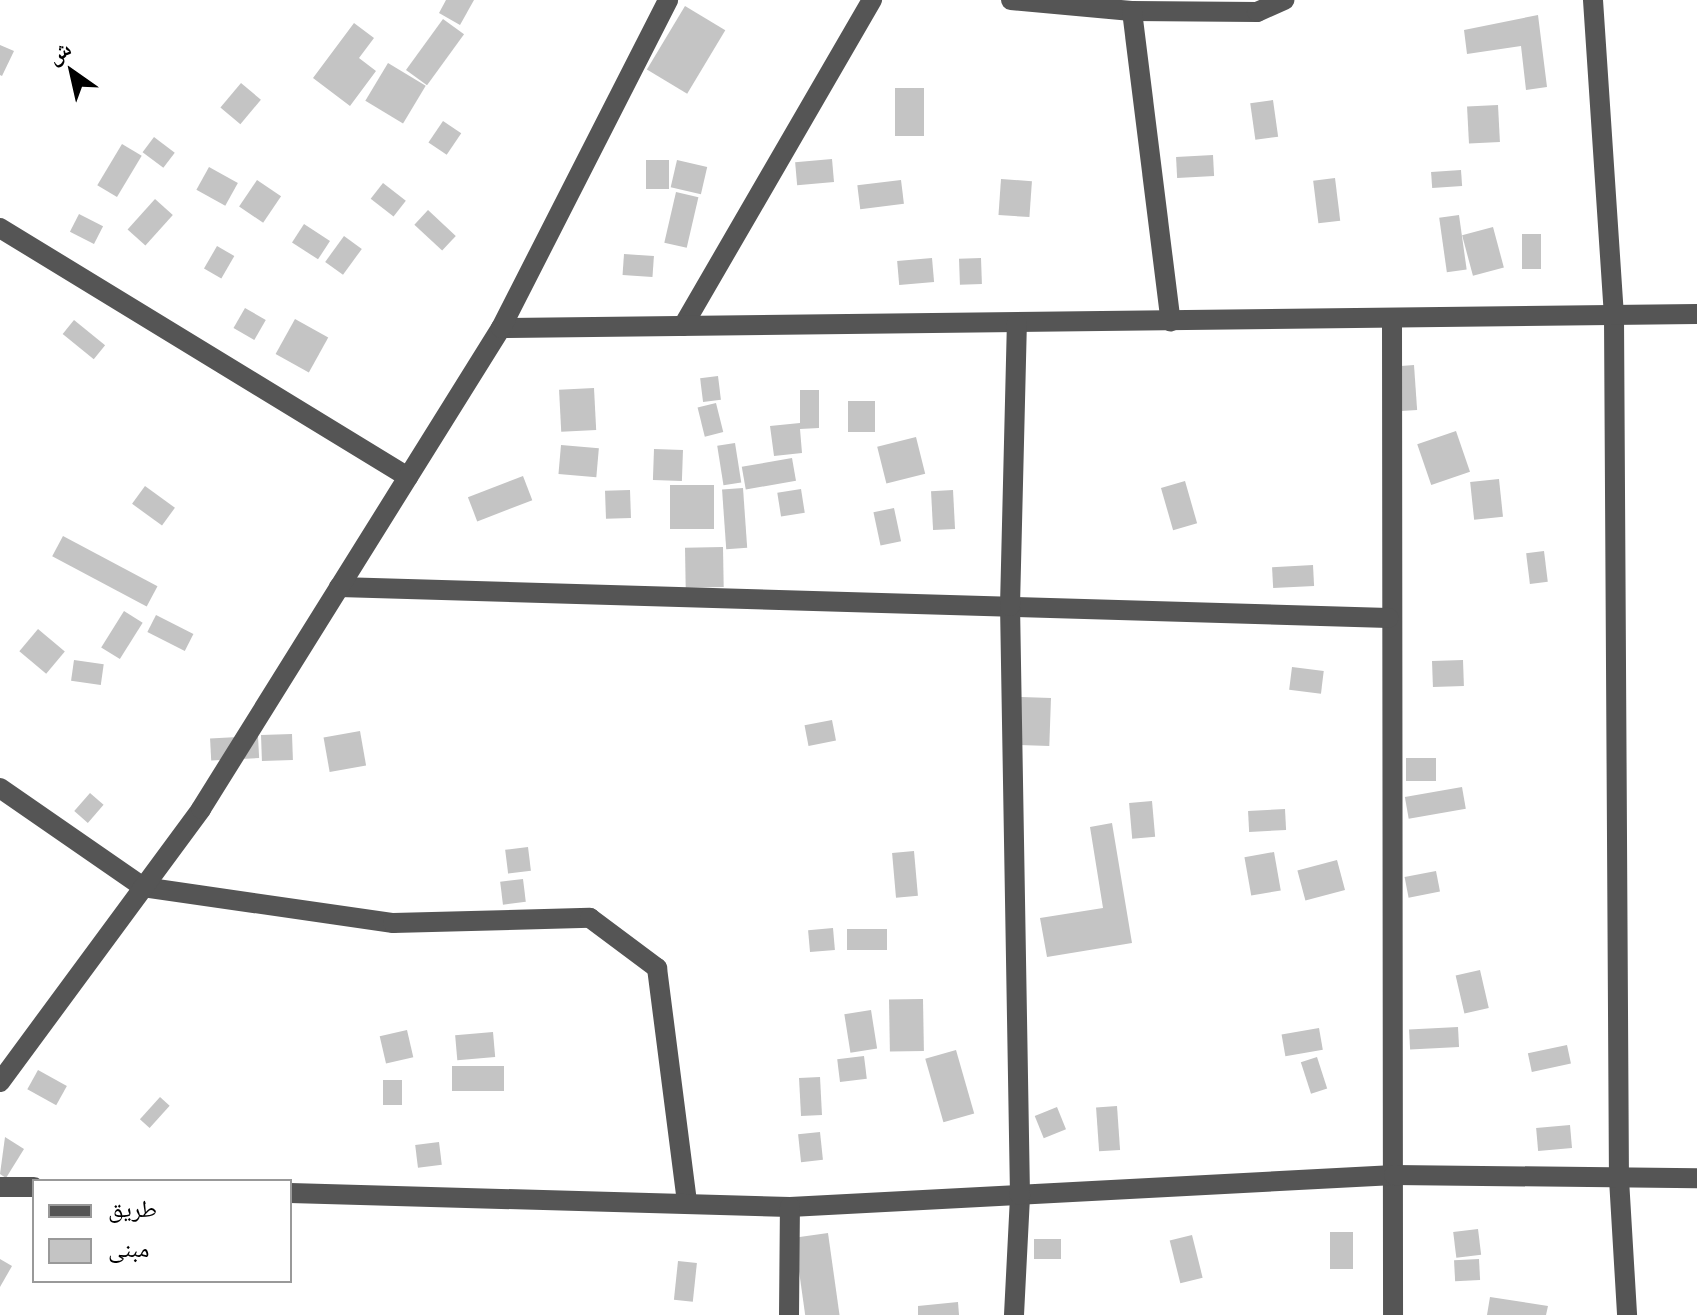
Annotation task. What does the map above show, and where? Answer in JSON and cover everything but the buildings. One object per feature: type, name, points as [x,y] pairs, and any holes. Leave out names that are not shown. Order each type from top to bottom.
[{"type":"street","points":[[0,1082],[201,809],[501,328],[668,0]]},
{"type":"street","points":[[683,326],[872,0]]},
{"type":"street","points":[[1011,0],[1132,11],[1257,12],[1284,0]]},
{"type":"street","points":[[1593,0],[1614,317],[1619,1179],[1627,1315]]},
{"type":"street","points":[[1132,11],[1171,322]]},
{"type":"street","points":[[0,228],[408,477]]},
{"type":"street","points":[[501,328],[1697,314]]},
{"type":"street","points":[[1392,319],[1389,618],[1393,1315]]},
{"type":"street","points":[[1014,1315],[1020,1195],[1010,606],[1017,323]]},
{"type":"street","points":[[339,587],[1389,618]]},
{"type":"street","points":[[0,788],[143,887],[393,923],[590,918],[657,968],[687,1201]]},
{"type":"street","points":[[292,1193],[687,1201],[790,1207],[1394,1175],[1697,1178]]},
{"type":"street","points":[[0,1187],[32,1187]]},
{"type":"street","points":[[789,1315],[790,1207]]}]
